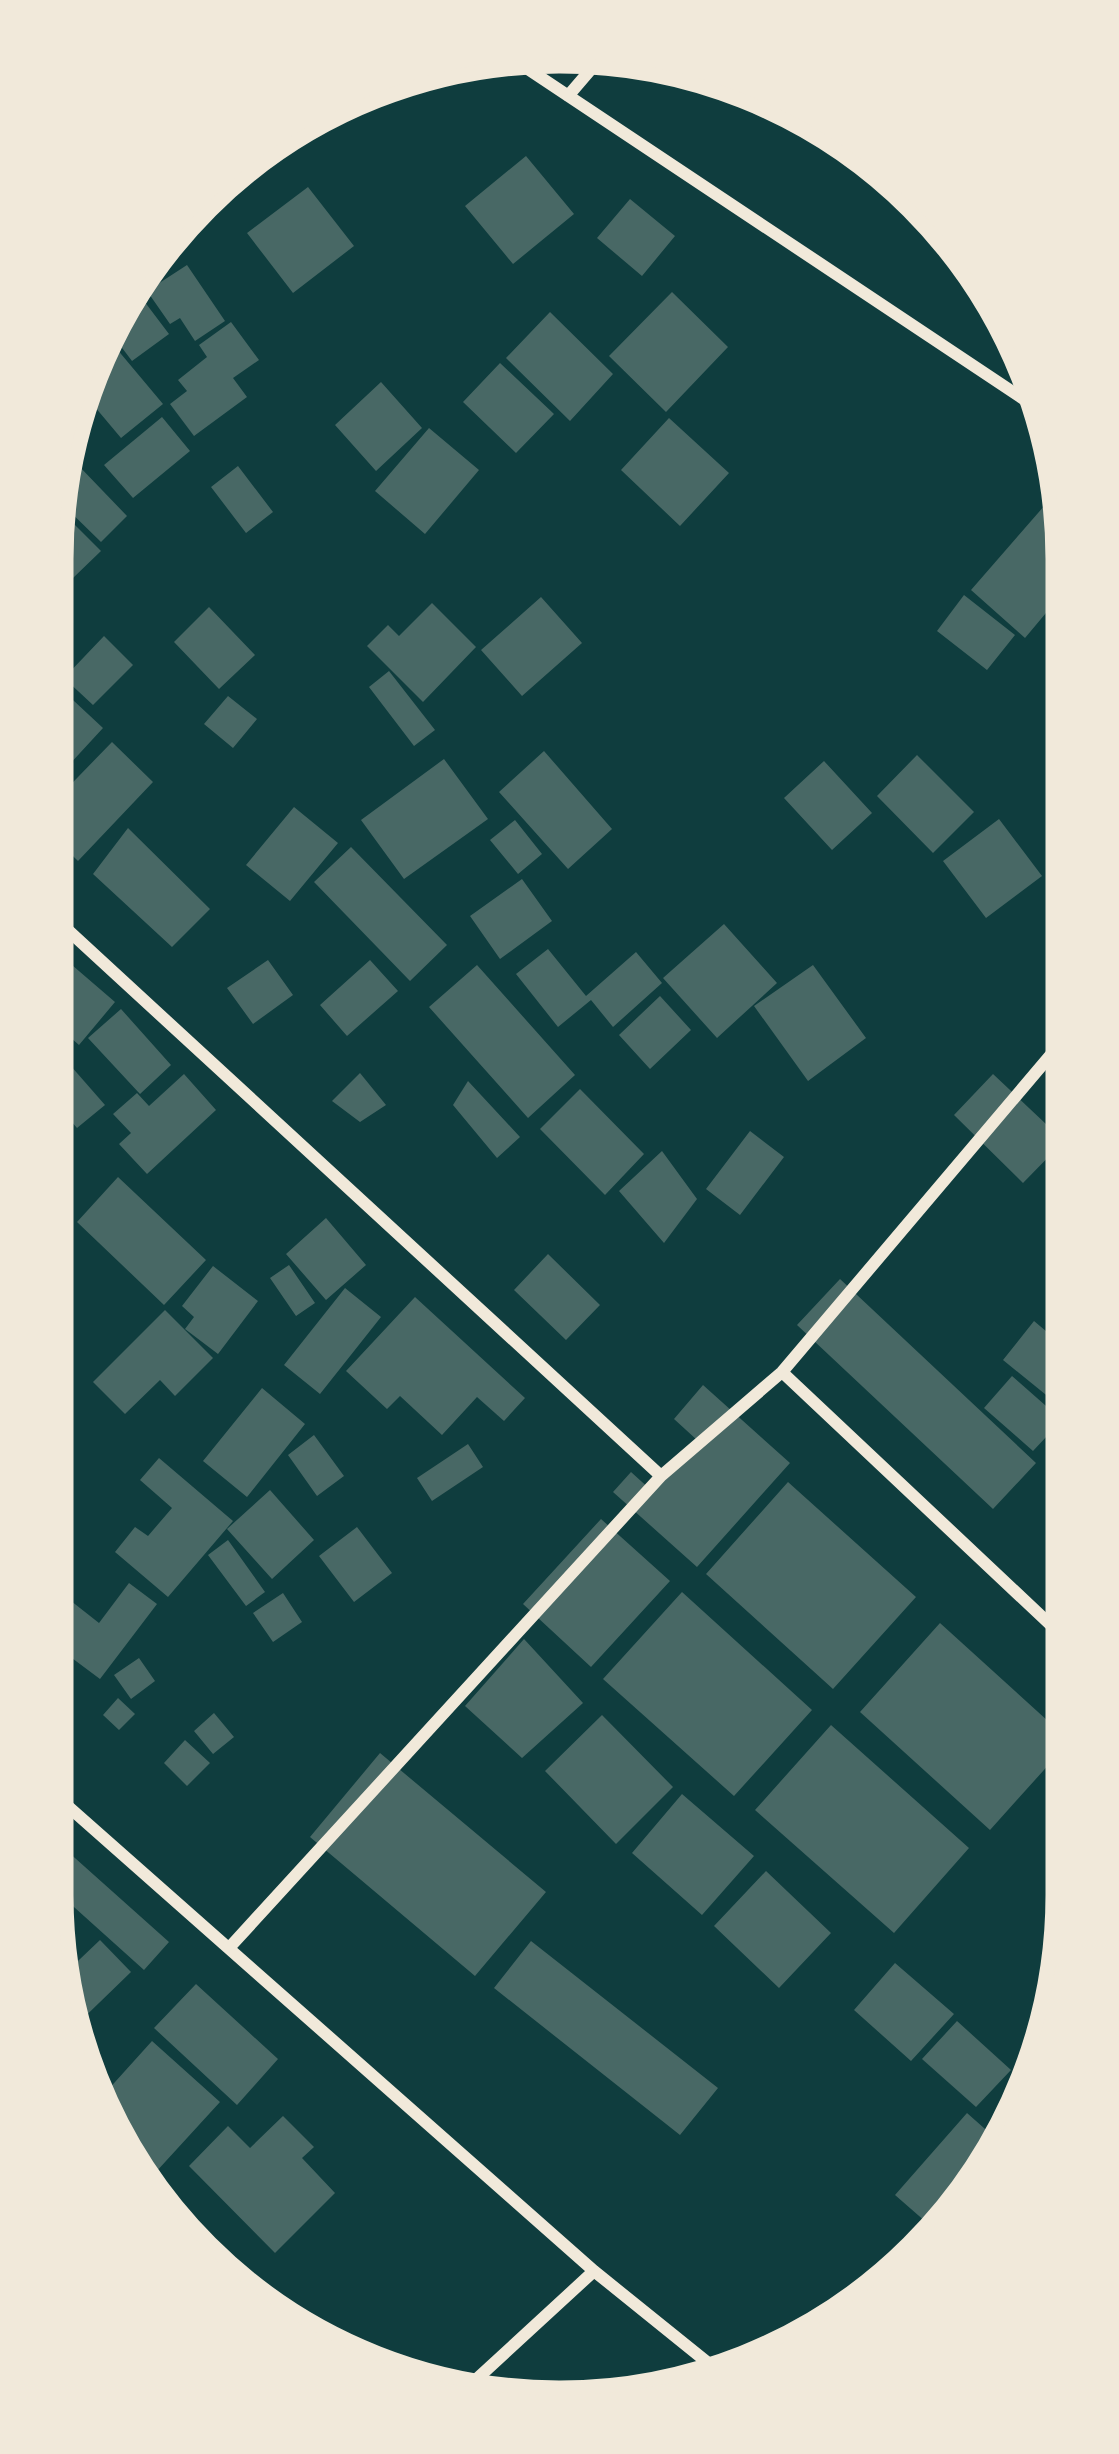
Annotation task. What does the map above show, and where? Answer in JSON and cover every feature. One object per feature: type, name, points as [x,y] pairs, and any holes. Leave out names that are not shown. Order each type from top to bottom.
[{"type":"street","points":[[525,67],[1027,401]]},
{"type":"street","points":[[568,96],[593,67]]},
{"type":"street","points":[[66,928],[661,1476]]},
{"type":"street","points":[[229,1948],[661,1476],[782,1372],[1053,1052]]},
{"type":"street","points":[[782,1372],[1053,1627]]},
{"type":"street","points":[[66,1804],[594,2271],[710,2364]]},
{"type":"street","points":[[475,2381],[594,2271]]},
{"type":"building","points":[[526,156],[574,214],[513,264],[465,206]]},
{"type":"building","points":[[308,187],[354,246],[293,293],[247,233]]},
{"type":"building","points":[[630,199],[675,236],[642,276],[597,238]]},
{"type":"building","points":[[187,265],[225,321],[195,341],[180,318],[170,324],[147,291]]},
{"type":"building","points":[[672,292],[728,347],[666,412],[609,356]]},
{"type":"building","points":[[141,298],[169,334],[132,361],[117,341]]},
{"type":"building","points":[[550,312],[613,374],[570,421],[506,358]]},
{"type":"building","points":[[231,322],[259,360],[233,378],[247,397],[194,436],[170,404],[187,391],[178,380],[207,357],[199,345]]},
{"type":"building","points":[[115,346],[163,404],[121,438],[91,403]]},
{"type":"building","points":[[500,363],[554,414],[516,453],[463,402]]},
{"type":"building","points":[[381,382],[422,428],[376,471],[335,425]]},
{"type":"building","points":[[162,417],[190,451],[133,498],[104,465]]},
{"type":"building","points":[[669,418],[729,473],[680,526],[621,470]]},
{"type":"building","points":[[429,428],[479,470],[425,534],[375,491]]},
{"type":"building","points":[[77,464],[127,516],[101,542],[69,510]]},
{"type":"building","points":[[238,466],[273,512],[246,533],[211,487]]},
{"type":"building","points":[[1045,505],[1050,510],[1053,609],[1025,638],[971,590]]},
{"type":"building","points":[[74,524],[101,551],[66,585],[66,560],[67,530]]},
{"type":"building","points":[[964,595],[1015,635],[987,670],[937,631]]},
{"type":"building","points":[[541,597],[582,643],[522,696],[481,650]]},
{"type":"building","points":[[432,603],[476,647],[423,702],[367,646],[388,625],[399,636]]},
{"type":"building","points":[[209,607],[255,655],[219,689],[174,642]]},
{"type":"building","points":[[104,636],[133,665],[93,705],[66,676]]},
{"type":"building","points":[[389,671],[435,730],[414,746],[369,687]]},
{"type":"building","points":[[66,694],[103,728],[66,768]]},
{"type":"building","points":[[228,696],[257,719],[233,748],[204,724]]},
{"type":"building","points":[[112,742],[153,782],[78,861],[66,849],[66,789]]},
{"type":"building","points":[[544,751],[612,829],[568,869],[499,792]]},
{"type":"building","points":[[917,755],[974,812],[933,853],[877,796]]},
{"type":"building","points":[[444,759],[488,819],[404,879],[361,820]]},
{"type":"building","points":[[824,761],[872,813],[832,850],[784,798]]},
{"type":"building","points":[[294,807],[338,843],[290,901],[246,865]]},
{"type":"building","points":[[999,819],[1042,876],[986,918],[943,861]]},
{"type":"building","points":[[515,820],[542,854],[518,874],[490,840]]},
{"type":"building","points":[[128,828],[210,909],[172,947],[93,874]]},
{"type":"building","points":[[351,847],[447,945],[410,981],[314,882]]},
{"type":"building","points":[[522,879],[552,921],[500,959],[470,916]]},
{"type":"building","points":[[724,924],[777,983],[717,1038],[663,978]]},
{"type":"building","points":[[548,949],[586,996],[636,952],[662,983],[613,1027],[591,1000],[558,1027],[516,974]]},
{"type":"building","points":[[66,960],[115,1002],[79,1045],[66,1034]]},
{"type":"building","points":[[268,960],[293,995],[253,1024],[227,988]]},
{"type":"building","points":[[370,960],[398,991],[347,1036],[320,1005]]},
{"type":"building","points":[[477,965],[575,1075],[528,1118],[429,1007]]},
{"type":"building","points":[[813,965],[866,1038],[808,1081],[754,1006]]},
{"type":"building","points":[[660,996],[691,1030],[650,1069],[619,1035]]},
{"type":"building","points":[[121,1009],[171,1065],[140,1094],[88,1038]]},
{"type":"building","points":[[70,1065],[105,1105],[77,1128],[66,1115],[66,1069]]},
{"type":"building","points":[[360,1073],[386,1105],[360,1122],[332,1101]]},
{"type":"building","points":[[184,1074],[216,1110],[147,1174],[119,1144],[131,1133],[113,1114],[137,1093],[149,1106]]},
{"type":"building","points":[[993,1074],[1053,1131],[1053,1152],[1023,1183],[954,1115]]},
{"type":"building","points":[[468,1081],[520,1137],[497,1158],[453,1105]]},
{"type":"building","points":[[580,1089],[644,1154],[605,1195],[540,1129]]},
{"type":"building","points":[[750,1131],[784,1157],[740,1215],[706,1189]]},
{"type":"building","points":[[662,1151],[697,1199],[664,1243],[619,1191]]},
{"type":"building","points":[[118,1177],[206,1260],[164,1305],[77,1222]]},
{"type":"building","points":[[326,1218],[366,1265],[326,1300],[286,1254]]},
{"type":"building","points":[[548,1254],[600,1305],[566,1340],[514,1290]]},
{"type":"building","points":[[289,1265],[315,1303],[296,1316],[270,1278]]},
{"type":"building","points":[[213,1266],[258,1301],[218,1354],[185,1329],[194,1317],[182,1306]]},
{"type":"building","points":[[840,1279],[1036,1463],[993,1509],[797,1325]]},
{"type":"building","points":[[345,1288],[381,1317],[320,1394],[284,1365]]},
{"type":"building","points":[[415,1297],[525,1398],[504,1421],[477,1397],[442,1435],[400,1396],[387,1409],[346,1371]]},
{"type":"building","points":[[165,1310],[213,1358],[175,1396],[160,1380],[125,1414],[93,1382]]},
{"type":"building","points":[[1034,1321],[1053,1337],[1053,1401],[1003,1360]]},
{"type":"building","points":[[1012,1376],[1053,1412],[1053,1430],[1033,1451],[984,1408]]},
{"type":"building","points":[[703,1385],[790,1463],[697,1567],[613,1492],[631,1472],[652,1491],[697,1440],[674,1419]]},
{"type":"building","points":[[262,1388],[305,1424],[247,1497],[203,1461]]},
{"type":"building","points":[[314,1435],[344,1476],[317,1496],[288,1455]]},
{"type":"building","points":[[468,1444],[483,1467],[432,1501],[417,1478]]},
{"type":"building","points":[[159,1458],[233,1521],[168,1597],[115,1552],[135,1527],[148,1536],[172,1508],[140,1480]]},
{"type":"building","points":[[788,1482],[916,1597],[833,1689],[706,1574]]},
{"type":"building","points":[[270,1490],[314,1540],[272,1579],[227,1529]]},
{"type":"building","points":[[601,1519],[670,1581],[591,1667],[523,1604]]},
{"type":"building","points":[[357,1527],[392,1573],[354,1602],[319,1556]]},
{"type":"building","points":[[228,1540],[265,1592],[246,1606],[208,1555]]},
{"type":"building","points":[[129,1583],[157,1604],[100,1679],[66,1654],[66,1597],[99,1623]]},
{"type":"building","points":[[682,1592],[812,1710],[734,1796],[603,1679]]},
{"type":"building","points":[[283,1593],[302,1622],[273,1642],[253,1613]]},
{"type":"building","points":[[940,1623],[1053,1726],[1053,1760],[990,1830],[860,1712]]},
{"type":"building","points":[[524,1639],[583,1703],[522,1758],[465,1706]]},
{"type":"building","points":[[139,1658],[155,1681],[131,1699],[114,1675]]},
{"type":"building","points":[[118,1698],[135,1714],[119,1730],[103,1715]]},
{"type":"building","points":[[214,1713],[234,1737],[213,1754],[194,1731]]},
{"type":"building","points":[[602,1715],[673,1787],[616,1844],[545,1771]]},
{"type":"building","points":[[831,1725],[969,1848],[894,1933],[755,1810]]},
{"type":"building","points":[[185,1740],[210,1763],[187,1786],[164,1763]]},
{"type":"building","points":[[380,1753],[546,1892],[475,1976],[310,1837]]},
{"type":"building","points":[[682,1794],[754,1856],[702,1915],[632,1853]]},
{"type":"building","points":[[66,1850],[169,1942],[144,1970],[66,1900]]},
{"type":"building","points":[[766,1871],[831,1933],[779,1988],[714,1926]]},
{"type":"building","points":[[100,1940],[131,1972],[82,2019],[71,1967]]},
{"type":"building","points":[[531,1941],[718,2088],[680,2135],[494,1988]]},
{"type":"building","points":[[895,1963],[954,2014],[911,2061],[854,2010]]},
{"type":"building","points":[[196,1984],[278,2059],[237,2105],[154,2028]]},
{"type":"building","points":[[957,2021],[1011,2070],[976,2107],[922,2059]]},
{"type":"building","points":[[152,2041],[220,2102],[153,2175],[107,2091]]},
{"type":"building","points":[[967,2113],[991,2134],[928,2223],[895,2195]]},
{"type":"building","points":[[283,2116],[314,2147],[302,2158],[335,2193],[275,2253],[189,2166],[228,2126],[250,2148]]}]
